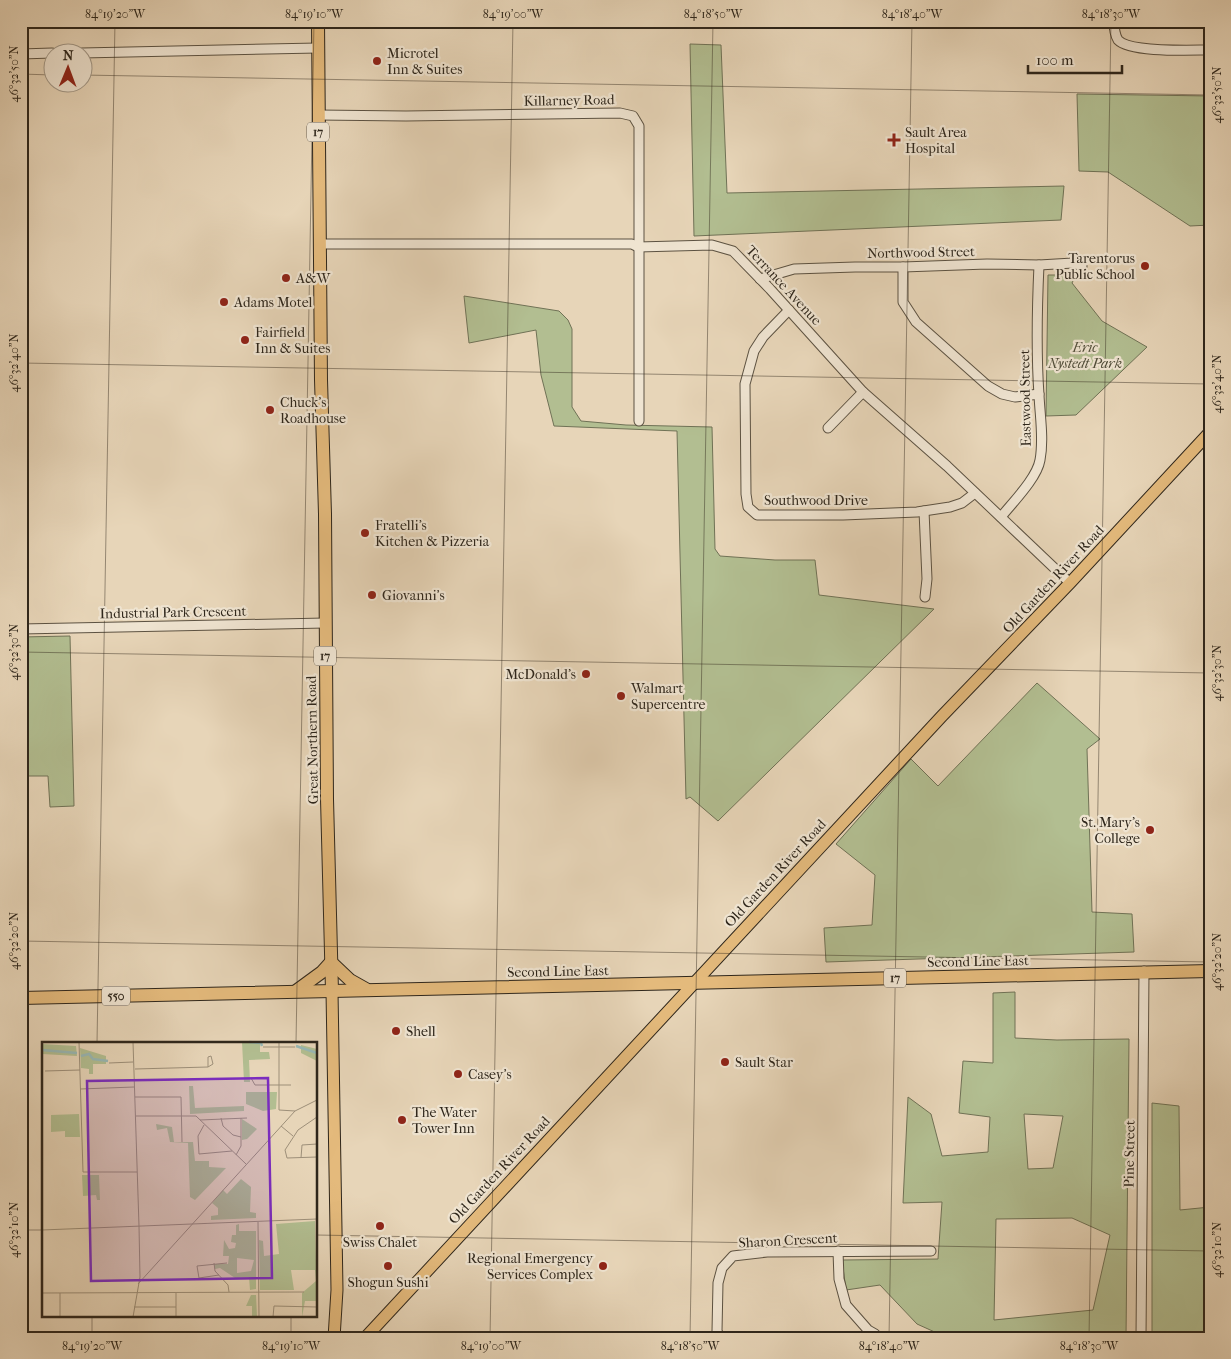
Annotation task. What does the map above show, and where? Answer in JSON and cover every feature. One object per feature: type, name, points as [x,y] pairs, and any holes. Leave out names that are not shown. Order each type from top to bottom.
[{"type":"highway","name":"Great Northern Road","points":[[318,21],[321,389],[332,990]]},
{"type":"highway","points":[[296,991],[322,972],[331,962],[350,980],[367,990]]},
{"type":"highway","name":"Second Line East","points":[[21,998],[1205,972]]},
{"type":"main road","name":"Old Garden River Road","points":[[365,1338],[942,716],[1070,583],[1210,432]]},
{"type":"main road","name":"Great Northern Road","points":[[332,990],[337,1290],[334,1338]]},
{"type":"street","points":[[1114,21],[1114,29],[1118,40],[1126,45],[1151,49],[1210,50]]},
{"type":"street","points":[[92,53],[318,48]]},
{"type":"street","points":[[21,54],[42,53]]},
{"type":"street","name":"Killarney Road","points":[[318,116],[620,113],[633,116],[638,126],[639,422]]},
{"type":"street","name":"Terrance Avenue","points":[[320,244],[632,244],[638,247],[712,246],[733,251],[863,392],[947,466],[1070,583]]},
{"type":"street","name":"Northwood Street","points":[[760,279],[794,269],[1073,263],[1082,266]]},
{"type":"street","name":"Eastwood Street","points":[[1002,517],[1034,475],[1040,461],[1042,430],[1039,394],[1037,296],[1039,265]]},
{"type":"street","points":[[903,267],[903,302],[916,322],[988,386],[1002,394],[1015,397],[1039,394]]},
{"type":"street","name":"Southwood Drive","points":[[789,310],[762,337],[754,351],[745,384],[746,494],[748,507],[757,515],[843,515],[924,511],[962,503],[975,493]]},
{"type":"street","points":[[828,428],[863,392]]},
{"type":"street","points":[[924,511],[927,579],[925,597]]},
{"type":"street","name":"Industrial Park Crescent","points":[[21,629],[325,622]]},
{"type":"street","name":"Pine Street","points":[[1142,1338],[1144,972]]},
{"type":"street","points":[[838,1251],[840,1278],[846,1305],[874,1336]]},
{"type":"street","name":"Sharon Crescent","points":[[720,1338],[717,1331],[718,1283],[722,1268],[733,1256],[767,1252],[931,1252]]},
{"type":"green space","points":[[690,44],[721,45],[727,193],[1064,186],[1061,220],[694,236]]},
{"type":"green space","points":[[1077,94],[1210,96],[1210,225],[1190,226],[1108,172],[1079,171]]},
{"type":"green space","name":"Eric Nystedt Park","points":[[1048,275],[1076,275],[1072,283],[1102,321],[1147,347],[1076,415],[1046,416]]},
{"type":"green space","points":[[464,296],[559,311],[568,320],[572,329],[572,407],[581,421],[626,425],[712,427],[715,549],[720,556],[775,560],[815,560],[819,595],[934,609],[718,821],[690,797],[686,799],[677,431],[554,426],[541,375],[536,330],[469,343]]},
{"type":"green space","points":[[70,636],[74,806],[50,807],[48,776],[21,776],[21,637]]},
{"type":"green space","points":[[1037,683],[1100,739],[1087,749],[1092,912],[1132,914],[1134,952],[826,962],[824,928],[872,925],[875,875],[836,844],[911,759],[938,786]]},
{"type":"green space","points":[[1015,992],[1015,1038],[1057,1040],[1129,1039],[1126,1338],[948,1338],[917,1324],[880,1285],[846,1290],[842,1260],[938,1259],[942,1202],[903,1203],[908,1097],[931,1114],[942,1156],[988,1152],[990,1117],[959,1113],[963,1061],[993,1063],[993,993]],"holes":[[[1024,1114],[1063,1116],[1053,1168],[1028,1169]],[[1072,1218],[1110,1235],[1093,1310],[994,1320],[996,1219]]]},
{"type":"green space","points":[[1152,1103],[1179,1106],[1180,1210],[1210,1207],[1210,1338],[1152,1338]]},
{"type":"place","name":"Microtel Inn & Suites","points":[[377,61]]},
{"type":"place","name":"Sault Area Hospital","points":[[894,140]]},
{"type":"place","name":"Tarentorus Public School","points":[[1145,266]]},
{"type":"place","name":"A&W","points":[[286,278]]},
{"type":"place","name":"Adams Motel","points":[[224,302]]},
{"type":"place","name":"Fairfield Inn & Suites","points":[[245,340]]},
{"type":"place","name":"Chuck's Roadhouse","points":[[270,410]]},
{"type":"place","name":"Fratelli's Kitchen & Pizzeria","points":[[365,533]]},
{"type":"place","name":"Giovanni's","points":[[372,595]]},
{"type":"place","name":"McDonald's","points":[[586,674]]},
{"type":"place","name":"Walmart Supercentre","points":[[621,696]]},
{"type":"place","name":"St. Mary's College","points":[[1150,830]]},
{"type":"place","name":"Shell","points":[[396,1031]]},
{"type":"place","name":"Sault Star","points":[[725,1062]]},
{"type":"place","name":"Casey's","points":[[458,1074]]},
{"type":"place","name":"The Water Tower Inn","points":[[402,1120]]},
{"type":"place","name":"Swiss Chalet","points":[[380,1226]]},
{"type":"place","name":"Shogun Sushi","points":[[388,1266]]},
{"type":"place","name":"Regional Emergency Services Complex","points":[[603,1266]]}]
